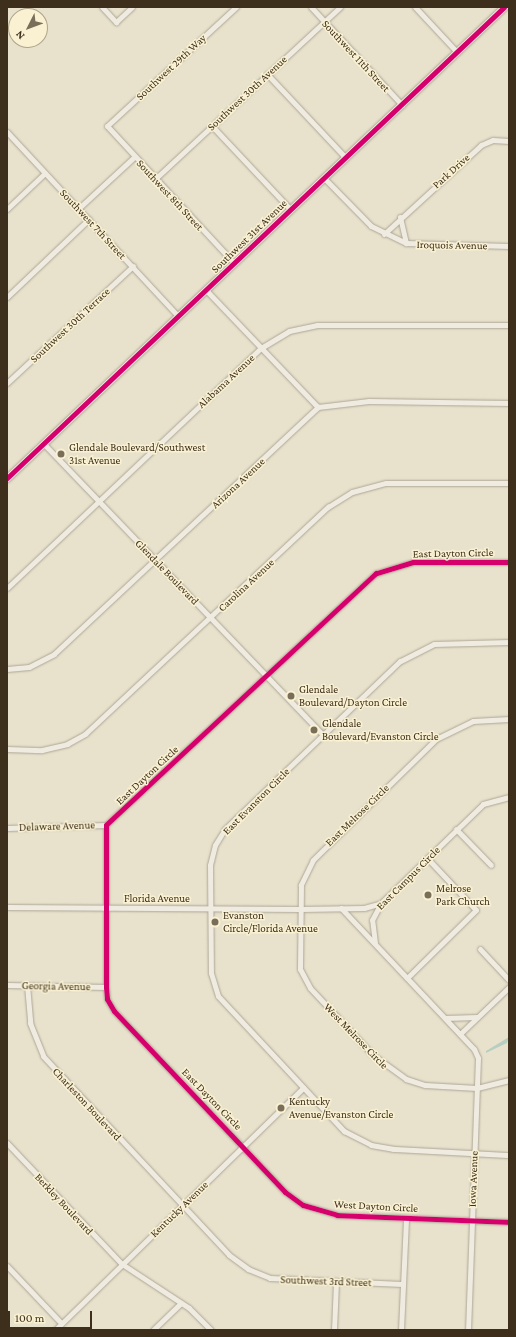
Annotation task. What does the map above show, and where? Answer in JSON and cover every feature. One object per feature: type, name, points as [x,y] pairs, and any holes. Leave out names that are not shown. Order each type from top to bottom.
[{"type":"main road","name":"Southwest 31st Avenue","points":[[7,478],[505,7]]},
{"type":"street","points":[[102,7],[116,22],[132,7]]},
{"type":"street","name":"Southwest 29th Way","points":[[107,126],[236,7]]},
{"type":"street","name":"Southwest 11th Street","points":[[311,7],[402,105]]},
{"type":"street","name":"Southwest 30th Avenue","points":[[155,179],[340,7]]},
{"type":"street","points":[[414,7],[458,52]]},
{"type":"street","points":[[505,7],[509,10]]},
{"type":"street","points":[[267,74],[346,158]]},
{"type":"street","name":"Southwest 8th Street","points":[[107,126],[134,157],[234,263]]},
{"type":"street","points":[[212,126],[291,210]]},
{"type":"street","name":"Southwest 7th Street","points":[[7,132],[178,316]]},
{"type":"street","name":"Park Drive","points":[[384,234],[400,217],[481,145],[493,140],[509,141]]},
{"type":"street","points":[[78,208],[134,157]]},
{"type":"street","points":[[7,209],[45,173]]},
{"type":"street","name":"Iroquois Avenue","points":[[324,178],[371,226],[384,234],[406,243],[509,246]]},
{"type":"street","points":[[400,217],[406,243]]},
{"type":"street","points":[[7,297],[89,219]]},
{"type":"street","name":"Southwest 30th Terrace","points":[[7,384],[133,266]]},
{"type":"street","points":[[206,290],[318,407],[369,401],[509,403]]},
{"type":"street","name":"Alabama Avenue","points":[[7,588],[261,348],[289,331],[317,324],[509,325]]},
{"type":"street","name":"Arizona Avenue","points":[[7,669],[29,667],[54,654],[318,407]]},
{"type":"street","name":"Glendale Boulevard","points":[[44,444],[323,735]]},
{"type":"street","name":"Carolina Avenue","points":[[7,749],[42,750],[67,744],[85,734],[211,618],[328,507],[367,485],[509,483]]},
{"type":"street","name":"East Dayton Circle","points":[[243,1146],[114,1011],[107,999],[106,824],[267,676],[376,573],[413,562],[509,562]]},
{"type":"street","name":"East Evanston Circle","points":[[509,642],[451,641],[422,648],[390,669],[225,829],[215,845],[210,865],[212,908],[211,973],[218,996],[344,1131],[371,1145],[474,1155],[509,1155]]},
{"type":"street","name":"East Melrose Circle","points":[[305,980],[300,969],[301,885],[313,860],[436,739],[473,721],[509,719]]},
{"type":"street","name":"East Campus Circle","points":[[375,944],[372,920],[381,903],[483,804],[492,798],[509,797]]},
{"type":"street","name":"Delaware Avenue","points":[[7,828],[106,824]]},
{"type":"street","points":[[456,829],[491,865]]},
{"type":"street","points":[[407,978],[476,910],[427,858]]},
{"type":"street","name":"Florida Avenue","points":[[7,907],[300,909],[364,908],[381,903]]},
{"type":"street","points":[[340,908],[460,1034],[509,987]]},
{"type":"street","points":[[480,949],[509,980]]},
{"type":"street","name":"West Melrose Circle","points":[[305,980],[390,1070],[425,1085],[477,1088],[509,1080]]},
{"type":"street","name":"Georgia Avenue","points":[[7,985],[106,987]]},
{"type":"street","name":"Charleston Boulevard","points":[[27,985],[30,1023],[43,1056],[183,1204]]},
{"type":"street","points":[[444,1018],[478,1017]]},
{"type":"street","name":"Iowa Avenue","points":[[460,1034],[478,1058],[468,1330]]},
{"type":"street","name":"Kentucky Avenue","points":[[55,1330],[304,1088]]},
{"type":"street","name":"Berkley Boulevard","points":[[7,1143],[122,1264],[181,1303],[211,1330]]},
{"type":"street","name":"West Dayton Circle","points":[[243,1146],[285,1192],[320,1212],[406,1219],[509,1222]]},
{"type":"street","name":"Southwest 3rd Street","points":[[183,1204],[229,1255],[248,1269],[285,1280],[402,1284]]},
{"type":"street","points":[[400,1330],[406,1219]]},
{"type":"street","points":[[7,1266],[61,1323]]},
{"type":"street","points":[[334,1330],[336,1282]]},
{"type":"street","points":[[153,1330],[181,1303]]},
{"type":"shaded area","points":[[509,1037],[507,1043],[486,1053],[486,1051]]},
{"type":"cycle path","points":[[7,478],[504,7]]},
{"type":"cycle path","points":[[509,562],[413,562],[376,573],[106,825],[107,999],[114,1011],[285,1192],[303,1205],[337,1215],[509,1222]]},
{"type":"place","name":"Glendale Boulevard/Southwest 31st Avenue","points":[[61,454]]},
{"type":"place","name":"Glendale Boulevard/Dayton Circle","points":[[291,696]]},
{"type":"place","name":"Glendale Boulevard/Evanston Circle","points":[[314,730]]},
{"type":"place","name":"Melrose Park Church","points":[[428,895]]},
{"type":"place","name":"Evanston Circle/Florida Avenue","points":[[215,922]]},
{"type":"place","name":"Kentucky Avenue/Evanston Circle","points":[[281,1108]]}]
